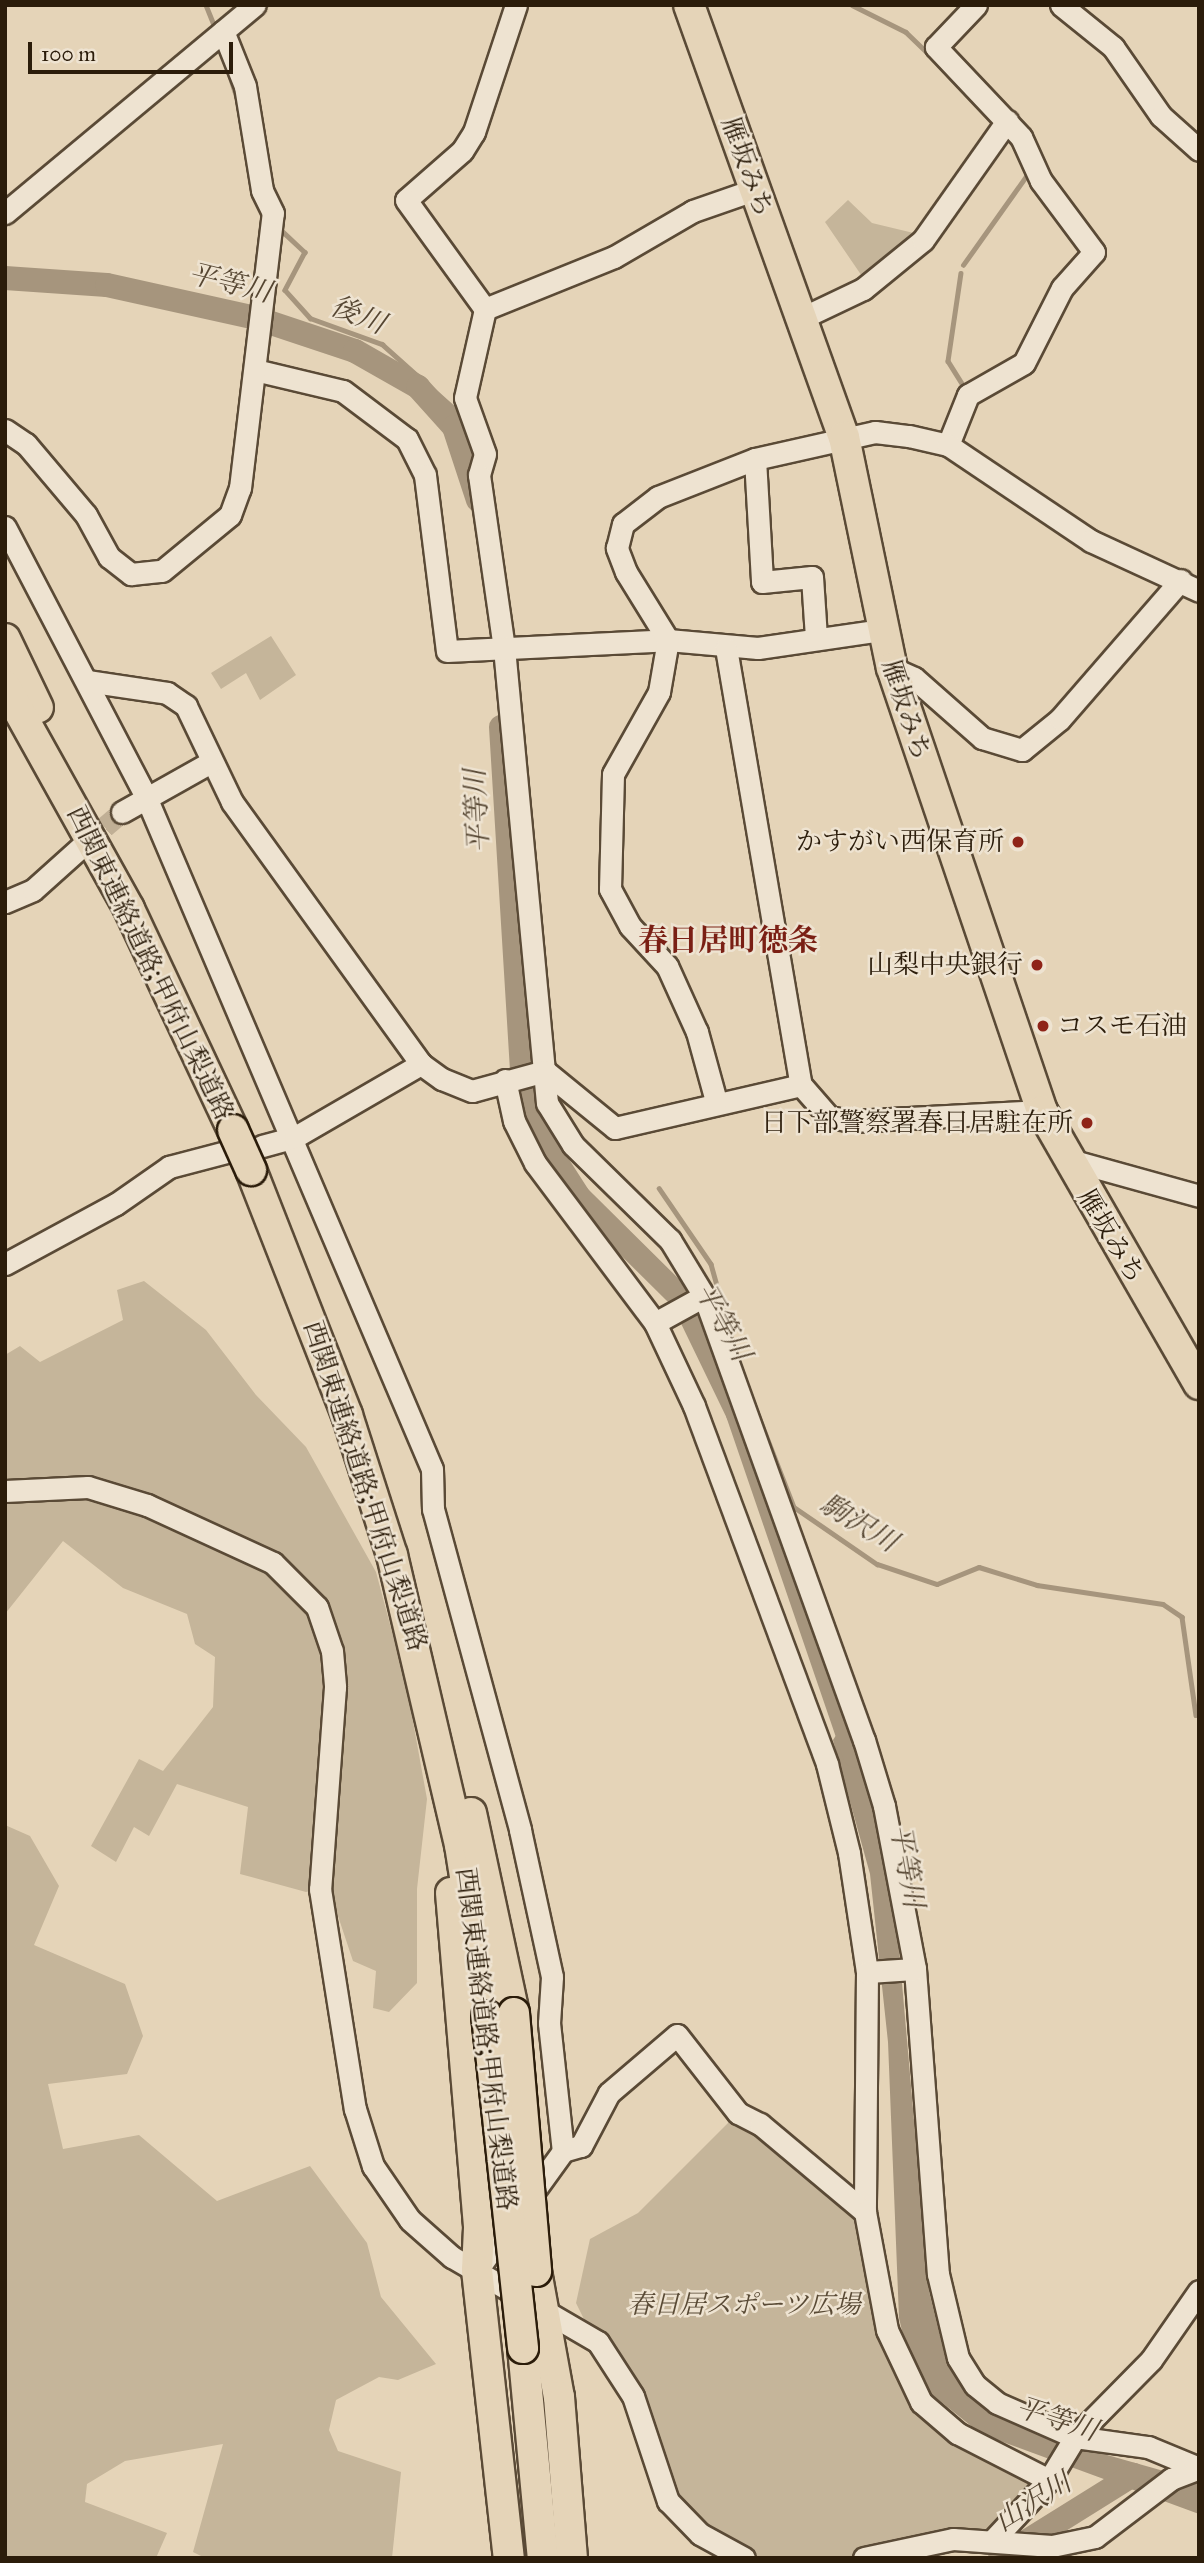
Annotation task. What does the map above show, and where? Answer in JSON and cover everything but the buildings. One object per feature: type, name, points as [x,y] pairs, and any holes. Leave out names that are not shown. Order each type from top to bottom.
[{"type":"highway","name":"雁坂みち","points":[[689,5],[844,437],[881,630],[892,668],[1042,1111],[1066,1159],[1199,1384]]},
{"type":"highway","points":[[5,639],[103,840],[129,909]]},
{"type":"highway","name":"西関東連絡道路;甲府山梨道路","points":[[5,686],[84,839],[129,909],[244,1149],[347,1415],[392,1555],[441,1754],[487,2017],[544,2558]]},
{"type":"highway","points":[[5,715],[84,839]]},
{"type":"highway","points":[[392,1555],[483,1854],[487,2017],[477,2270],[509,2558]]},
{"type":"highway","points":[[487,2017],[536,2271],[539,2306],[559,2397],[572,2558]]},
{"type":"street","points":[[5,213],[255,5]]},
{"type":"street","points":[[516,5],[474,132],[462,151],[406,200],[485,310],[465,398],[485,454],[479,475],[504,648],[535,1024],[540,1071],[547,1103],[573,1145],[670,1240],[704,1296],[864,1740],[884,1806],[915,1969],[947,2331],[975,2385],[997,2403],[1075,2437],[1148,2448],[1199,2468]]},
{"type":"street","points":[[948,445],[968,395],[1024,362],[1062,288],[1094,252],[1007,121],[936,47],[976,5]]},
{"type":"street","points":[[1061,5],[1113,47],[1161,116],[1199,150]]},
{"type":"street","points":[[5,430],[26,444],[86,515],[119,567],[131,574],[162,571],[230,514],[239,498],[272,213],[261,190],[245,86],[223,31]]},
{"type":"street","points":[[802,318],[863,289],[923,240],[1007,121]]},
{"type":"street","points":[[485,310],[614,257],[693,211],[756,189]]},
{"type":"street","points":[[256,362],[343,391],[407,439],[425,475],[447,652],[668,640],[726,649],[881,630]]},
{"type":"street","points":[[716,1101],[697,1032],[667,966],[630,926],[610,889],[613,774],[659,692],[668,640],[626,572],[617,548],[623,524],[658,497],[755,459],[874,432],[948,445],[1091,541],[1190,586],[1060,719],[1022,750],[982,738],[914,678],[892,668]]},
{"type":"street","points":[[755,459],[762,582],[812,577],[816,638]]},
{"type":"street","points":[[5,527],[146,797],[295,1137],[432,1469],[433,1509],[520,1830],[552,1977],[549,2023],[563,2151]]},
{"type":"street","points":[[726,649],[801,1086],[829,1117],[852,1121],[1042,1111]]},
{"type":"street","points":[[87,681],[167,693],[187,706],[232,802],[421,1064],[472,1091],[540,1071]]},
{"type":"street","points":[[122,812],[211,762]]},
{"type":"street","points":[[5,902],[33,890],[84,839]]},
{"type":"street","points":[[5,1264],[116,1204],[169,1167],[295,1137],[421,1064]]},
{"type":"street","points":[[540,1071],[615,1128],[716,1101],[801,1086]]},
{"type":"street","points":[[505,1080],[514,1121],[536,1163],[655,1323],[694,1406],[827,1764],[849,1853],[867,1972],[865,2212],[887,2330],[921,2402],[957,2433],[1049,2480]]},
{"type":"street","points":[[1066,1159],[1199,1196]]},
{"type":"street","points":[[655,1323],[704,1296]]},
{"type":"street","points":[[5,1491],[88,1487],[136,1501],[273,1563],[317,1607],[332,1651],[335,1687],[320,1889],[355,2109],[385,2190],[452,2257],[598,2342],[616,2363],[668,2501],[700,2534],[744,2558]]},
{"type":"street","points":[[867,1972],[915,1969]]},
{"type":"street","points":[[477,2270],[563,2151],[581,2146],[609,2093],[677,2035],[738,2113],[760,2124],[865,2212]]},
{"type":"street","points":[[998,2540],[1049,2480],[1075,2437],[1151,2360],[1199,2291]]},
{"type":"street","points":[[864,2558],[998,2540],[1056,2552],[1096,2537],[1151,2494],[1199,2468]]},
{"type":"green space","points":[[848,200],[872,223],[926,236],[868,285],[825,222]]},
{"type":"green space","points":[[271,636],[296,675],[260,700],[246,673],[221,689],[211,673]]},
{"type":"green space","points":[[144,1281],[206,1330],[256,1395],[306,1447],[376,1572],[407,1688],[427,1799],[417,1889],[417,1983],[389,2012],[373,2008],[376,1971],[353,1961],[328,1886],[306,1892],[240,1874],[248,1807],[177,1784],[149,1836],[134,1827],[116,1862],[91,1846],[139,1759],[163,1771],[213,1707],[215,1657],[195,1644],[187,1614],[123,1588],[63,1541],[5,1614],[5,1355],[20,1346],[40,1362],[123,1320],[117,1290]]},
{"type":"green space","points":[[5,1825],[30,1836],[59,1886],[34,1945],[125,1984],[143,2036],[127,2074],[48,2084],[63,2149],[139,2135],[217,2201],[310,2166],[367,2243],[381,2297],[436,2364],[398,2380],[379,2377],[336,2400],[329,2430],[338,2451],[401,2472],[392,2558],[205,2558],[193,2552],[223,2444],[125,2461],[87,2484],[85,2502],[167,2533],[156,2558],[5,2558]]},
{"type":"green space","name":"春日居スポーツ広場","points":[[738,2113],[865,2212],[887,2330],[921,2402],[1049,2480],[994,2539],[863,2558],[744,2558],[682,2517],[576,2303],[590,2239],[638,2213]]},
{"type":"shaded area","points":[[851,1712],[892,1869],[929,2291],[944,2352],[964,2389],[989,2409],[1086,2449],[1199,2481],[1199,2514],[981,2434],[924,2388],[906,2348],[899,2318],[888,2042],[870,1874],[833,1740]]},
{"type":"waterway","name":"後川","points":[[206,5],[214,25]]},
{"type":"waterway","points":[[852,5],[906,32],[930,55]]},
{"type":"waterway","name":"後川","points":[[229,73],[238,101]]},
{"type":"waterway","points":[[963,265],[1029,172]]},
{"type":"waterway","name":"後川","points":[[280,229],[305,252],[285,290],[310,318],[382,344],[457,411],[463,424]]},
{"type":"waterway","points":[[961,273],[948,361],[964,387]]},
{"type":"waterway","name":"平等川","points":[[5,278],[107,285],[256,318],[355,351],[418,387],[454,427],[478,500]]},
{"type":"waterway","name":"平等川","points":[[501,727],[523,1087],[532,1124],[579,1197],[683,1300],[738,1414],[855,1755]]},
{"type":"waterway","name":"駒沢川","points":[[659,1188],[711,1264],[737,1357]]},
{"type":"waterway","name":"駒沢川","points":[[754,1404],[794,1507],[877,1564],[937,1584],[979,1567],[1037,1585],[1163,1604],[1182,1617],[1196,1715]]},
{"type":"waterway","name":"山沢川","points":[[1000,2558],[1133,2475]]},
{"type":"tunnel","points":[[81,847],[122,812]]},
{"type":"place","name":"かすがい西保育所","points":[[1018,842]]},
{"type":"place","name":"山梨中央銀行","points":[[1037,965]]},
{"type":"place","name":"コスモ石油","points":[[1043,1026]]},
{"type":"place","name":"日下部警察署春日居駐在所","points":[[1087,1123]]},
{"type":"district","name":"春日居町徳条","points":[[728,940]]}]
